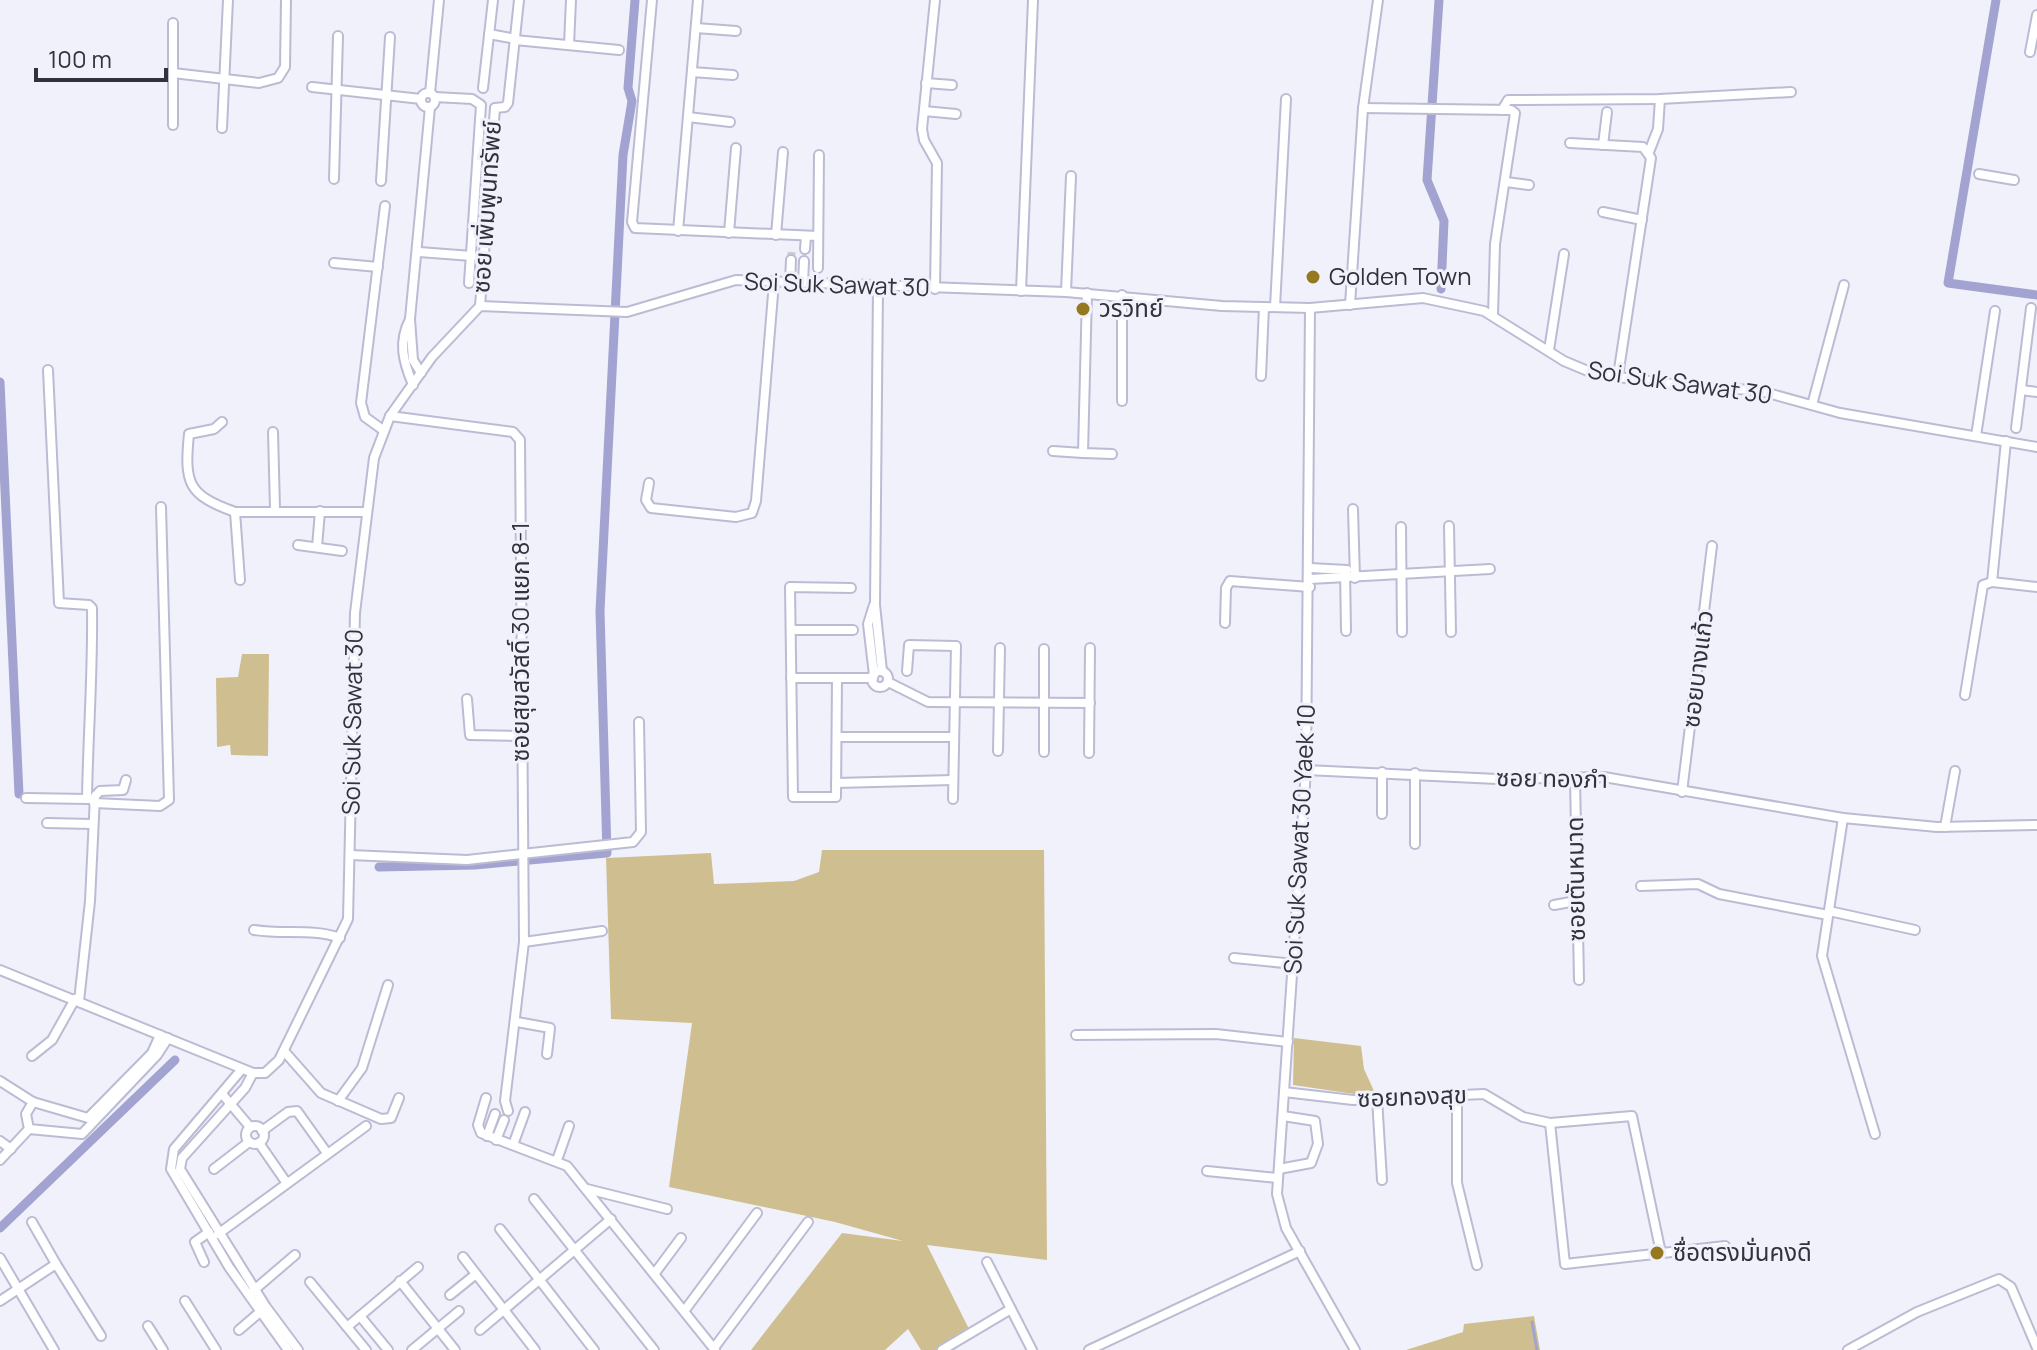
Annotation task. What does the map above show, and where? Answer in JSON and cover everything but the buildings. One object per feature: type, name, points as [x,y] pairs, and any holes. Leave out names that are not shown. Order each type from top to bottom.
[{"type":"street","points":[[222,128],[228,0]]},
{"type":"street","points":[[173,73],[259,83],[278,78],[285,67],[286,0]]},
{"type":"street","points":[[421,373],[413,360],[410,319],[419,252],[439,0]]},
{"type":"street","points":[[483,88],[493,0]]},
{"type":"street","points":[[513,39],[519,0]]},
{"type":"street","points":[[569,45],[571,0]]},
{"type":"street","points":[[652,0],[632,222],[635,228],[818,236]]},
{"type":"street","points":[[678,231],[698,0]]},
{"type":"street","points":[[935,0],[924,111],[924,140],[937,163],[935,289]]},
{"type":"street","points":[[1021,291],[1033,0]]},
{"type":"street","points":[[1350,305],[1363,108],[1378,0]]},
{"type":"street","points":[[2030,52],[2037,15]]},
{"type":"street","points":[[173,23],[173,125]]},
{"type":"street","points":[[696,28],[736,31]]},
{"type":"street","points":[[489,34],[619,50]]},
{"type":"street","points":[[334,179],[338,36]]},
{"type":"street","points":[[381,181],[390,37]]},
{"type":"street","name":"ซอย เพิ่มพูนทรัพย์","points":[[480,306],[495,108],[508,103],[513,39]]},
{"type":"street","points":[[692,72],[733,75]]},
{"type":"street","points":[[926,83],[952,85]]},
{"type":"street","points":[[312,87],[421,99]]},
{"type":"street","points":[[1502,110],[1508,100],[1660,99],[1791,92]]},
{"type":"street","points":[[421,99],[424,94],[472,99],[481,105],[469,283]]},
{"type":"street","points":[[421,99],[423,105],[430,107]]},
{"type":"street","points":[[1275,307],[1286,99]]},
{"type":"street","points":[[1649,152],[1658,129],[1660,99]]},
{"type":"street","points":[[1363,108],[1511,110],[1516,121],[1495,244],[1493,315]]},
{"type":"street","points":[[924,111],[956,114]]},
{"type":"street","points":[[1603,145],[1607,112]]},
{"type":"street","points":[[688,117],[730,122]]},
{"type":"street","points":[[1570,143],[1643,147],[1651,158],[1618,376]]},
{"type":"street","points":[[729,233],[736,148]]},
{"type":"street","points":[[776,235],[783,152]]},
{"type":"street","points":[[818,268],[819,155]]},
{"type":"street","points":[[1979,174],[2014,180]]},
{"type":"street","points":[[1066,292],[1071,176]]},
{"type":"street","points":[[1506,182],[1529,185]]},
{"type":"street","points":[[383,430],[365,417],[361,403],[385,206]]},
{"type":"street","points":[[1603,212],[1642,220]]},
{"type":"street","points":[[792,248],[793,235]]},
{"type":"street","points":[[805,249],[806,236]]},
{"type":"street","points":[[419,252],[472,256]]},
{"type":"street","points":[[1549,350],[1564,254]]},
{"type":"street","points":[[790,283],[791,260]]},
{"type":"street","points":[[803,283],[804,261]]},
{"type":"street","points":[[334,263],[378,267]]},
{"type":"street","name":"Soi Suk Sawat 30","points":[[253,1073],[269,1071],[284,1051],[348,919],[355,613],[374,458],[390,416],[421,373],[480,306],[627,312],[726,281],[1087,293],[1264,307],[1310,308],[1423,298],[1460,303],[1493,315],[1580,370],[1703,388],[1757,390],[1812,405],[2037,447]]},
{"type":"street","points":[[649,483],[646,500],[651,508],[736,517],[752,513],[756,501],[774,282]]},
{"type":"street","points":[[1812,405],[1844,285]]},
{"type":"street","points":[[878,287],[875,605],[868,624],[877,686],[888,682],[920,700],[1090,703]]},
{"type":"street","points":[[1083,453],[1087,293]]},
{"type":"street","points":[[1122,295],[1122,401]]},
{"type":"street","points":[[1261,376],[1264,307]]},
{"type":"street","name":"Soi Suk Sawat 30 Yaek 10","points":[[1310,308],[1306,770],[1278,1174],[1280,1215],[1355,1350]]},
{"type":"street","points":[[2016,428],[2031,308]]},
{"type":"street","points":[[1976,436],[1995,311]]},
{"type":"street","points":[[410,319],[403,332],[402,353],[413,385]]},
{"type":"street","points":[[32,1056],[52,1040],[77,1000],[90,901],[92,824],[88,707],[93,691],[92,608],[59,603],[48,370]]},
{"type":"street","points":[[2021,390],[2037,392]]},
{"type":"street","name":"ซอยสุขสวัสดิ์ 30 แยก 8-1","points":[[390,416],[513,432],[520,440],[524,942],[517,1022],[502,1110],[492,1138]]},
{"type":"street","points":[[222,422],[214,429],[189,434],[190,480],[198,496],[235,512],[275,509],[365,512]]},
{"type":"street","points":[[273,432],[275,509]]},
{"type":"street","points":[[1992,582],[2003,441]]},
{"type":"street","points":[[1053,451],[1112,454]]},
{"type":"street","points":[[26,798],[160,806],[169,800],[161,507]]},
{"type":"street","points":[[1346,631],[1352,574],[1353,509]]},
{"type":"street","points":[[317,547],[320,511]]},
{"type":"street","points":[[235,512],[240,580]]},
{"type":"street","points":[[1449,526],[1451,632]]},
{"type":"street","points":[[1401,527],[1402,632]]},
{"type":"street","points":[[298,545],[342,551]]},
{"type":"street","name":"ซอยบางแก้ว","points":[[1682,792],[1712,546]]},
{"type":"street","points":[[1310,568],[1352,574],[1490,569]]},
{"type":"street","points":[[1225,623],[1226,588],[1230,581],[1310,583],[1352,574]]},
{"type":"street","points":[[1965,695],[1983,583],[2037,587]]},
{"type":"street","points":[[837,678],[836,797],[793,797],[790,587],[851,588]]},
{"type":"street","points":[[791,630],[853,630]]},
{"type":"street","points":[[907,671],[909,645],[956,646],[953,799]]},
{"type":"street","points":[[998,751],[1000,648]]},
{"type":"street","points":[[1089,753],[1090,648]]},
{"type":"street","points":[[1044,649],[1044,752]]},
{"type":"street","points":[[791,678],[876,675]]},
{"type":"street","points":[[467,699],[470,735],[521,736]]},
{"type":"street","points":[[350,855],[522,860],[633,842],[640,837],[639,722]]},
{"type":"street","points":[[837,737],[954,737]]},
{"type":"street","name":"ซอย ทองภํา","points":[[1306,770],[1497,779],[1614,778],[1843,818],[1942,827],[2037,825]]},
{"type":"street","points":[[1942,827],[1955,771]]},
{"type":"street","points":[[1382,772],[1382,814]]},
{"type":"street","points":[[1415,773],[1415,844]]},
{"type":"street","name":"ซอยตันหมาด","points":[[1575,779],[1579,980]]},
{"type":"street","points":[[92,800],[100,791],[123,790],[126,780]]},
{"type":"street","points":[[836,783],[953,780]]},
{"type":"street","points":[[1843,818],[1822,956],[1875,1134]]},
{"type":"street","points":[[47,823],[92,824]]},
{"type":"street","points":[[1641,886],[1698,884],[1719,894],[1915,930]]},
{"type":"street","points":[[1554,905],[1576,901]]},
{"type":"street","points":[[254,930],[273,933],[322,931],[340,938]]},
{"type":"street","points":[[524,942],[602,931]]},
{"type":"street","points":[[1234,958],[1294,964]]},
{"type":"street","points":[[0,970],[253,1073],[232,1104],[180,1162],[214,1234]]},
{"type":"street","points":[[338,1101],[362,1068],[388,985]]},
{"type":"street","points":[[517,1022],[550,1028],[547,1054]]},
{"type":"street","points":[[1076,1035],[1216,1034],[1288,1042]]},
{"type":"street","points":[[0,1081],[33,1102],[88,1118],[164,1037]]},
{"type":"street","points":[[29,1129],[82,1134],[157,1055],[164,1037]]},
{"type":"street","points":[[284,1051],[312,1086],[338,1101],[386,1121],[391,1118],[399,1098]]},
{"type":"street","points":[[242,1069],[174,1149],[171,1158],[174,1177],[252,1292],[298,1350]]},
{"type":"street","name":"ซอยทองสุข","points":[[1284,1092],[1332,1099],[1484,1094],[1523,1117],[1550,1123],[1632,1116],[1661,1253]]},
{"type":"street","points":[[1457,1094],[1457,1183],[1477,1265]]},
{"type":"street","points":[[223,1095],[250,1127],[262,1131]]},
{"type":"street","points":[[486,1098],[478,1125],[492,1138],[557,1160],[611,1219],[714,1349],[808,1222]]},
{"type":"street","points":[[1377,1098],[1382,1180]]},
{"type":"street","points":[[29,1129],[26,1114],[33,1102]]},
{"type":"street","points":[[262,1131],[288,1112],[297,1111],[327,1153]]},
{"type":"street","points":[[513,1145],[525,1112]]},
{"type":"street","points":[[1207,1171],[1278,1174],[1311,1163],[1318,1144],[1315,1121],[1283,1116]]},
{"type":"street","points":[[1550,1123],[1565,1264],[1725,1246]]},
{"type":"street","points":[[204,1262],[195,1242],[214,1234],[366,1126]]},
{"type":"street","points":[[557,1160],[569,1126]]},
{"type":"street","points":[[250,1127],[246,1136],[286,1182]]},
{"type":"street","points":[[0,1160],[29,1129]]},
{"type":"street","points":[[214,1169],[263,1138],[262,1131]]},
{"type":"street","points":[[0,1141],[11,1149]]},
{"type":"street","points":[[586,1189],[667,1209]]},
{"type":"street","points":[[534,1199],[653,1350]]},
{"type":"street","points":[[685,1310],[757,1213]]},
{"type":"street","points":[[480,1330],[611,1219]]},
{"type":"street","points":[[32,1222],[101,1336]]},
{"type":"street","points":[[500,1229],[594,1350]]},
{"type":"street","points":[[655,1273],[681,1238]]},
{"type":"street","points":[[1089,1350],[1300,1251]]},
{"type":"street","points":[[252,1292],[295,1255]]},
{"type":"street","points":[[463,1257],[535,1350]]},
{"type":"street","points":[[0,1258],[54,1350]]},
{"type":"street","points":[[987,1262],[1032,1350]]},
{"type":"street","points":[[0,1301],[56,1264]]},
{"type":"street","points":[[347,1327],[418,1267]]},
{"type":"street","points":[[450,1295],[476,1274]]},
{"type":"street","points":[[1848,1350],[1860,1347],[1917,1312],[1999,1279],[2011,1287],[2037,1348]]},
{"type":"street","points":[[400,1281],[455,1350]]},
{"type":"street","points":[[310,1282],[369,1350],[381,1342]]},
{"type":"street","points":[[252,1292],[260,1312],[288,1350]]},
{"type":"street","points":[[185,1301],[216,1350]]},
{"type":"street","points":[[942,1350],[1011,1309]]},
{"type":"street","points":[[412,1350],[459,1311]]},
{"type":"street","points":[[239,1330],[260,1312]]},
{"type":"street","points":[[360,1316],[388,1350]]},
{"type":"street","points":[[148,1326],[163,1350]]},
{"type":"street","points":[[959,1340],[964,1350]]},
{"type":"shaded area","points":[[242,654],[269,654],[268,756],[231,755],[230,745],[217,747],[216,678],[238,677]]},
{"type":"shaded area","points":[[822,850],[1044,850],[1047,1260],[927,1245],[970,1331],[938,1350],[921,1350],[908,1329],[885,1350],[751,1350],[842,1233],[903,1241],[835,1222],[669,1187],[692,1023],[611,1019],[606,858],[711,853],[714,884],[794,881],[819,872]]},
{"type":"shaded area","points":[[1294,1038],[1361,1046],[1364,1069],[1374,1091],[1361,1095],[1293,1085]]},
{"type":"shaded area","points":[[1534,1316],[1540,1350],[1406,1350],[1463,1332],[1464,1324]]},
{"type":"waterway","points":[[379,867],[475,865],[607,853],[600,611],[623,155],[632,101],[628,88],[635,0]]},
{"type":"waterway","points":[[1439,0],[1427,180],[1444,221],[1441,289]]},
{"type":"waterway","points":[[1996,0],[1948,283],[2037,295]]},
{"type":"waterway","points":[[0,382],[19,794]]},
{"type":"waterway","points":[[0,1228],[175,1060]]},
{"type":"waterway","points":[[1532,1322],[1537,1350]]},
{"type":"tunnel","points":[[791,260],[792,248]]},
{"type":"place","name":"Golden Town","points":[[1313,277]]},
{"type":"place","name":"วรวิทย์","points":[[1083,309]]},
{"type":"place","name":"ซื่อตรงมั่นคงดี","points":[[1657,1253]]}]
